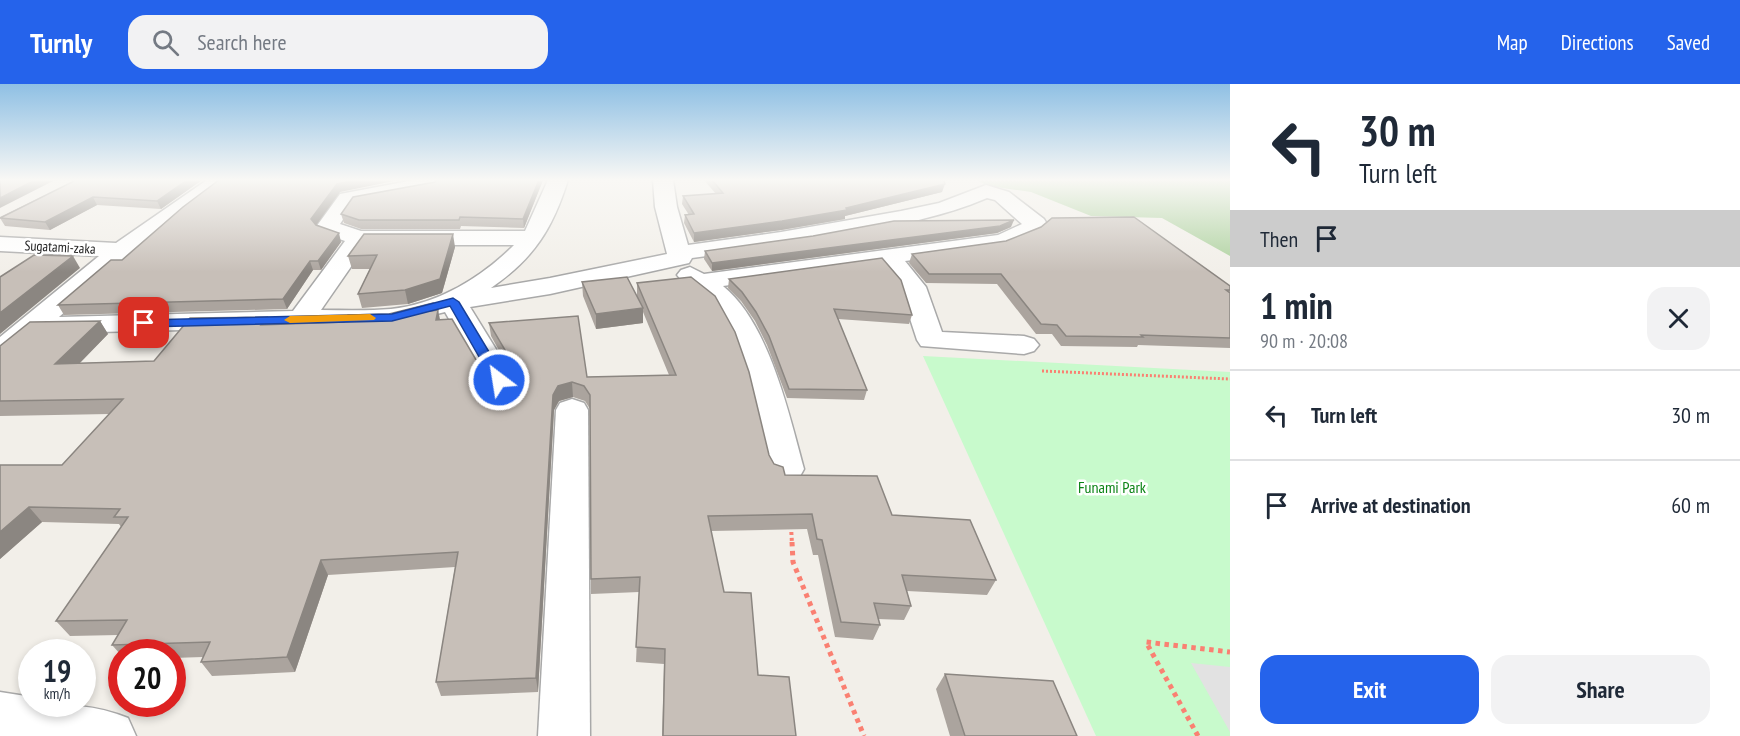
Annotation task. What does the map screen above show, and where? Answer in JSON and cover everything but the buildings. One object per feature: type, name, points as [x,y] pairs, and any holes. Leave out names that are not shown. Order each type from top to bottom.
[{"type":"street","points":[[0,352],[121,250],[178,210]]},
{"type":"street","points":[[338,210],[327,227],[359,238],[532,238]]},
{"type":"street","points":[[453,302],[510,260],[532,238],[547,210]]},
{"type":"street","points":[[667,210],[679,256],[689,275],[711,288],[726,303],[754,352],[786,469]]},
{"type":"street","points":[[31,326],[392,317],[453,302],[550,286],[679,256],[934,210]]},
{"type":"street","points":[[698,282],[1002,241],[1025,232],[1036,224],[1020,210]]},
{"type":"street","points":[[301,320],[359,238]]},
{"type":"street","name":"Sugatami-zaka","points":[[0,244],[121,250]]},
{"type":"street","points":[[888,257],[913,287],[931,340],[1024,345]]},
{"type":"street","points":[[453,302],[499,380]]},
{"type":"street","points":[[564,736],[572,410]]},
{"type":"street","points":[[0,717],[110,736]]},
{"type":"path","points":[[1024,345],[1040,371],[1230,379]]},
{"type":"path","points":[[786,469],[793,562],[864,736]]},
{"type":"path","points":[[1198,736],[1146,642],[1230,651]]},
{"type":"green space","points":[[1077,210],[1230,210],[1230,256],[1162,218],[1091,216]]},
{"type":"green space","name":"Funami Park","points":[[923,356],[1230,372],[1230,736],[1096,736]]},
{"type":"shaded area","points":[[1191,663],[1230,667],[1230,732]]},
{"type":"slow traffic","points":[[290,320],[370,318]]},
{"type":"route","points":[[144,323],[392,317],[453,302],[499,380]]}]
